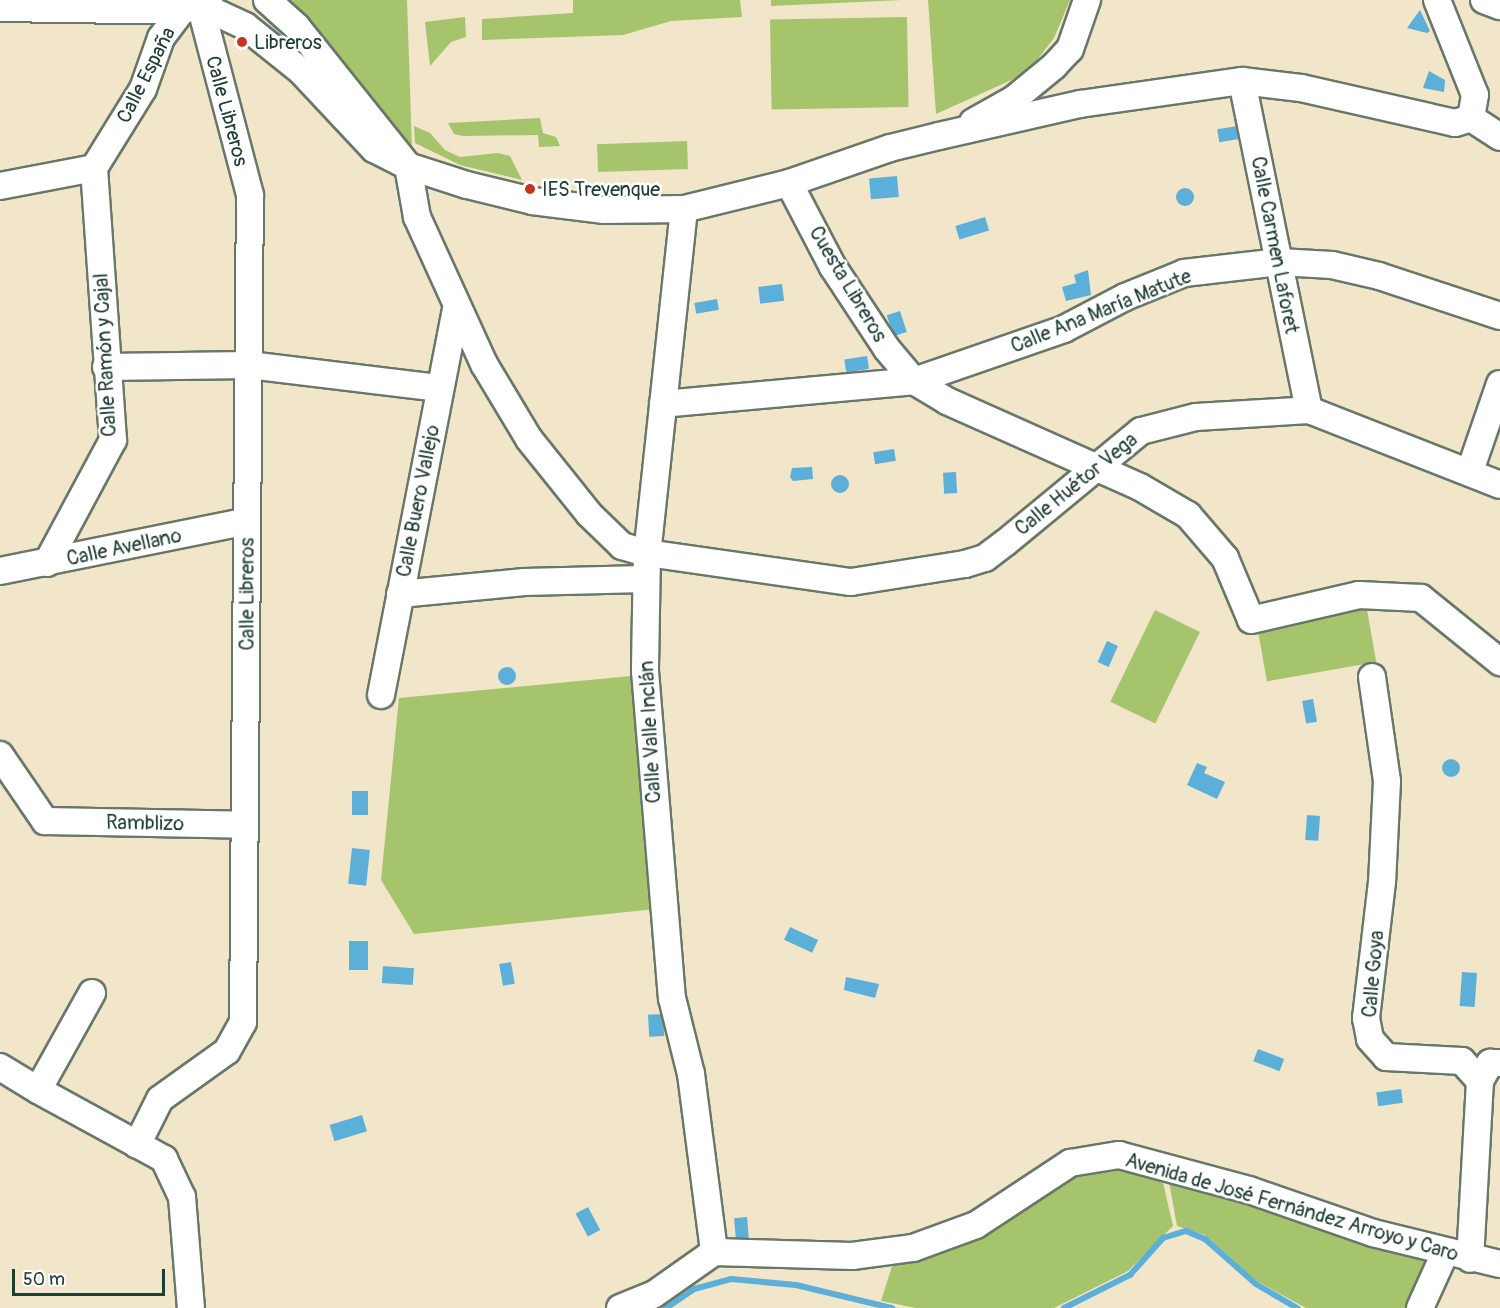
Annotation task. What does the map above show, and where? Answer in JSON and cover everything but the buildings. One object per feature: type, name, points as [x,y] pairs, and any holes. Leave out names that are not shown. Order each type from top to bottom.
[{"type":"street","points":[[267,0],[297,27],[408,166]]},
{"type":"street","points":[[1080,104],[1064,84],[1070,49],[1087,0]]},
{"type":"street","points":[[1437,0],[1475,95],[1471,118]]},
{"type":"street","points":[[1484,0],[1500,7]]},
{"type":"street","points":[[0,8],[198,3],[245,26],[301,71],[374,149],[408,166],[532,201],[604,210],[684,209],[789,183],[890,148],[939,136],[1080,104],[1242,81],[1301,88],[1455,123],[1471,118]]},
{"type":"street","name":"Calle España","points":[[94,168],[143,89],[161,38],[198,3]]},
{"type":"street","name":"Calle Libreros","points":[[137,1145],[160,1099],[227,1051],[243,1022],[250,195],[198,3]]},
{"type":"street","points":[[939,136],[1014,99],[1070,49]]},
{"type":"street","name":"Calle Carmen Laforet","points":[[1242,81],[1309,410]]},
{"type":"street","points":[[1471,118],[1500,137]]},
{"type":"street","name":"Calle Huétor Vega","points":[[408,166],[417,217],[456,308],[530,439],[589,514],[622,546],[647,553],[851,582],[965,564],[985,558],[1141,431],[1196,417],[1309,410],[1470,471],[1500,485]]},
{"type":"street","points":[[0,186],[94,168]]},
{"type":"street","name":"Calle Ramón y Cajal","points":[[47,562],[113,440],[106,367],[94,168]]},
{"type":"street","name":"Cuesta Libreros","points":[[789,183],[833,267],[887,349],[914,381],[946,401],[1098,467],[1188,515],[1225,558],[1251,620],[1359,595],[1421,598],[1500,662]]},
{"type":"street","name":"Calle Valle Inclán","points":[[684,209],[647,553],[645,671],[672,998],[691,1074],[714,1252]]},
{"type":"street","name":"Calle Ana María Matute","points":[[663,404],[914,381],[1065,329],[1125,297],[1184,273],[1279,262],[1332,265],[1367,273],[1500,316]]},
{"type":"street","name":"Calle Buero Vallejo","points":[[381,695],[456,308]]},
{"type":"street","points":[[106,367],[249,365],[440,388]]},
{"type":"street","points":[[1470,471],[1500,384]]},
{"type":"street","name":"Calle Avellano","points":[[0,571],[247,521]]},
{"type":"street","points":[[400,594],[524,582],[645,579]]},
{"type":"street","name":"Calle Goya","points":[[1372,677],[1387,781],[1382,882],[1366,1018],[1370,1039],[1386,1057],[1462,1061],[1480,1081]]},
{"type":"street","name":"Ramblizo","points":[[0,755],[45,821],[245,825]]},
{"type":"street","points":[[38,1090],[92,993]]},
{"type":"street","points":[[1470,1259],[1480,1081],[1490,1063],[1500,1063]]},
{"type":"street","points":[[0,1067],[164,1159],[182,1197],[191,1308]]},
{"type":"street","name":"Avenida de José Fernández Arroyo y Caro","points":[[714,1252],[852,1256],[913,1248],[976,1225],[1070,1163],[1119,1155],[1250,1190],[1373,1233],[1445,1253],[1500,1264]]},
{"type":"street","points":[[620,1308],[653,1295],[714,1252]]},
{"type":"street","points":[[1420,1308],[1445,1253]]},
{"type":"green space","points":[[285,0],[407,0],[412,149],[395,136],[314,27]]},
{"type":"green space","points":[[573,0],[740,0],[742,17],[671,21],[623,35],[482,40],[482,19],[573,13]]},
{"type":"green space","points":[[771,0],[902,0],[771,6]]},
{"type":"green space","points":[[928,0],[1070,0],[1054,38],[1027,73],[936,114]]},
{"type":"green space","points":[[465,17],[466,37],[451,42],[430,66],[425,22]]},
{"type":"green space","points":[[907,17],[909,107],[772,109],[770,19]]},
{"type":"green space","points":[[540,118],[543,133],[556,137],[560,146],[539,147],[538,135],[463,136],[454,134],[448,123]]},
{"type":"green space","points":[[414,126],[430,133],[445,150],[460,157],[498,153],[510,156],[522,180],[460,165],[415,143]]},
{"type":"green space","points":[[687,141],[688,169],[598,172],[597,144]]},
{"type":"green space","points":[[1366,604],[1376,662],[1267,681],[1257,623]]},
{"type":"green space","points":[[1155,610],[1200,632],[1155,724],[1110,702]]},
{"type":"green space","points":[[631,676],[656,909],[414,934],[381,880],[399,698]]},
{"type":"green space","points":[[1089,1166],[1099,1173],[1115,1169],[1162,1178],[1173,1226],[1128,1271],[1054,1308],[916,1308],[881,1301],[893,1263],[946,1248],[1020,1212],[1068,1176]]},
{"type":"green space","points":[[1168,1176],[1434,1262],[1409,1308],[1306,1308],[1257,1281],[1205,1235],[1177,1226]]},
{"type":"water","points":[[1420,10],[1430,31],[1427,33],[1407,28]]},
{"type":"water","points":[[1429,71],[1445,80],[1444,92],[1423,88]]},
{"type":"water","points":[[1238,126],[1240,139],[1219,142],[1217,129]]},
{"type":"water","points":[[897,176],[899,197],[871,199],[869,178]]},
{"type":"water","points":[[1185,188],[1191,191],[1194,197],[1191,203],[1185,206],[1179,203],[1176,197],[1179,191]]},
{"type":"water","points":[[985,217],[989,230],[959,239],[955,226]]},
{"type":"water","points":[[1088,270],[1091,295],[1066,301],[1062,287],[1076,283],[1074,275]]},
{"type":"water","points":[[782,284],[784,301],[760,304],[758,287]]},
{"type":"water","points":[[717,299],[719,310],[696,314],[694,303]]},
{"type":"water","points":[[900,311],[907,332],[893,336],[887,315]]},
{"type":"water","points":[[867,356],[869,369],[846,372],[844,360]]},
{"type":"water","points":[[894,449],[896,461],[875,464],[873,452]]},
{"type":"water","points":[[812,467],[813,479],[793,481],[790,477],[792,468]]},
{"type":"water","points":[[956,472],[957,493],[944,494],[943,473]]},
{"type":"water","points":[[840,475],[846,478],[849,484],[846,490],[840,493],[834,490],[831,484],[834,478]]},
{"type":"water","points":[[1107,641],[1118,646],[1109,667],[1098,662]]},
{"type":"water","points":[[507,667],[513,670],[516,676],[513,682],[507,685],[501,682],[498,676],[501,670]]},
{"type":"water","points":[[1313,699],[1317,722],[1306,724],[1302,701]]},
{"type":"water","points":[[1451,759],[1457,762],[1460,768],[1457,774],[1451,777],[1445,774],[1442,768],[1445,762]]},
{"type":"water","points":[[1197,763],[1207,767],[1204,773],[1225,782],[1217,799],[1187,785]]},
{"type":"water","points":[[352,791],[368,791],[368,815],[352,815]]},
{"type":"water","points":[[1307,815],[1320,816],[1318,841],[1305,840]]},
{"type":"water","points":[[352,848],[370,850],[366,886],[348,884]]},
{"type":"water","points":[[790,927],[818,940],[812,953],[784,940]]},
{"type":"water","points":[[349,941],[368,941],[368,970],[349,970]]},
{"type":"water","points":[[511,962],[515,984],[503,986],[499,964]]},
{"type":"water","points":[[383,966],[414,968],[413,985],[382,983]]},
{"type":"water","points":[[1462,972],[1477,973],[1475,1007],[1460,1006]]},
{"type":"water","points":[[846,977],[879,984],[875,998],[844,990]]},
{"type":"water","points":[[663,1014],[664,1036],[649,1037],[648,1015]]},
{"type":"water","points":[[1258,1049],[1284,1059],[1279,1071],[1253,1061]]},
{"type":"water","points":[[1401,1089],[1403,1103],[1378,1106],[1376,1092]]},
{"type":"water","points":[[362,1115],[367,1131],[334,1141],[329,1125]]},
{"type":"water","points":[[588,1207],[600,1230],[588,1237],[576,1214]]},
{"type":"water","points":[[747,1217],[749,1238],[736,1239],[734,1218]]},
{"type":"waterway","points":[[1064,1308],[1130,1275],[1163,1238],[1186,1231],[1205,1239],[1256,1284],[1297,1308]]},
{"type":"waterway","points":[[666,1308],[694,1289],[731,1279],[796,1285],[892,1308]]},
{"type":"place","name":"Libreros","points":[[242,42]]},
{"type":"place","name":"IES Trevenque","points":[[530,189]]}]
